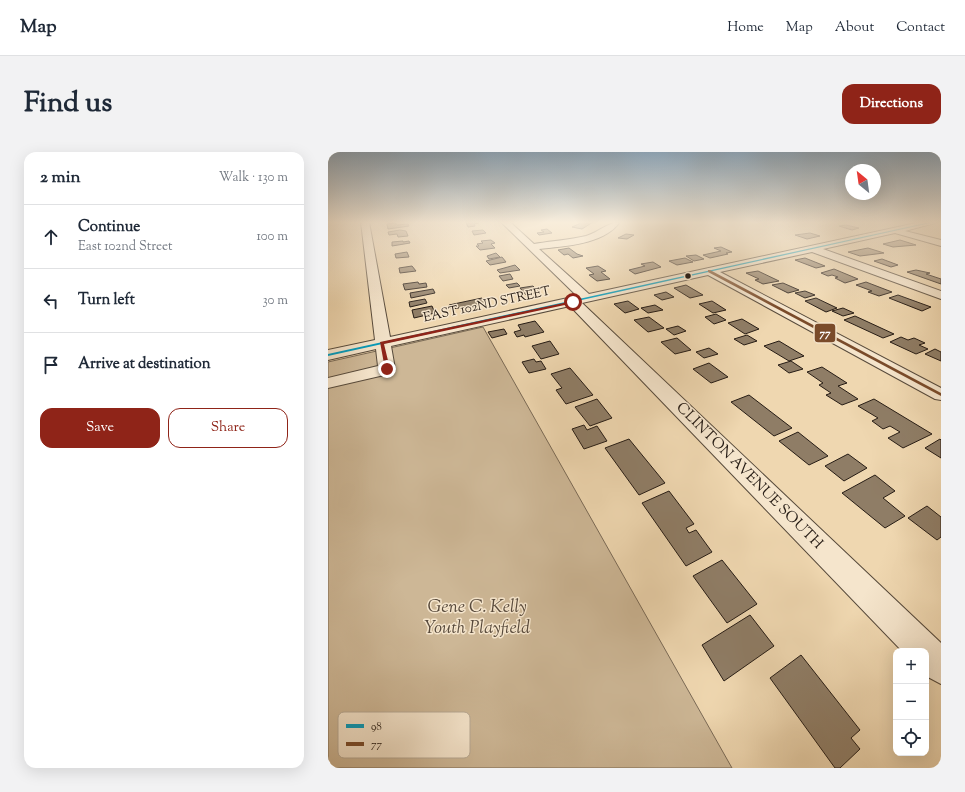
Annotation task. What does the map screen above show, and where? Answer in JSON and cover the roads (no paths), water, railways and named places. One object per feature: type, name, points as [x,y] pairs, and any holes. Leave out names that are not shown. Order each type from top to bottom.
[{"type":"street","points":[[328,383],[387,369],[369,251]]},
{"type":"street","name":"CLINTON AVENUE SOUTH","points":[[534,251],[580,300],[923,648]]},
{"type":"street","name":"EAST 102ND STREET","points":[[328,355],[805,251]]},
{"type":"street","points":[[818,251],[941,295]]},
{"type":"street","points":[[710,272],[941,395]]},
{"type":"street","name":"CLINTON AVENUE SOUTH","points":[[929,654],[941,667]]},
{"type":"park label","name":"Gene C. Kelly Youth Playfield","points":[[477,618]]}]
